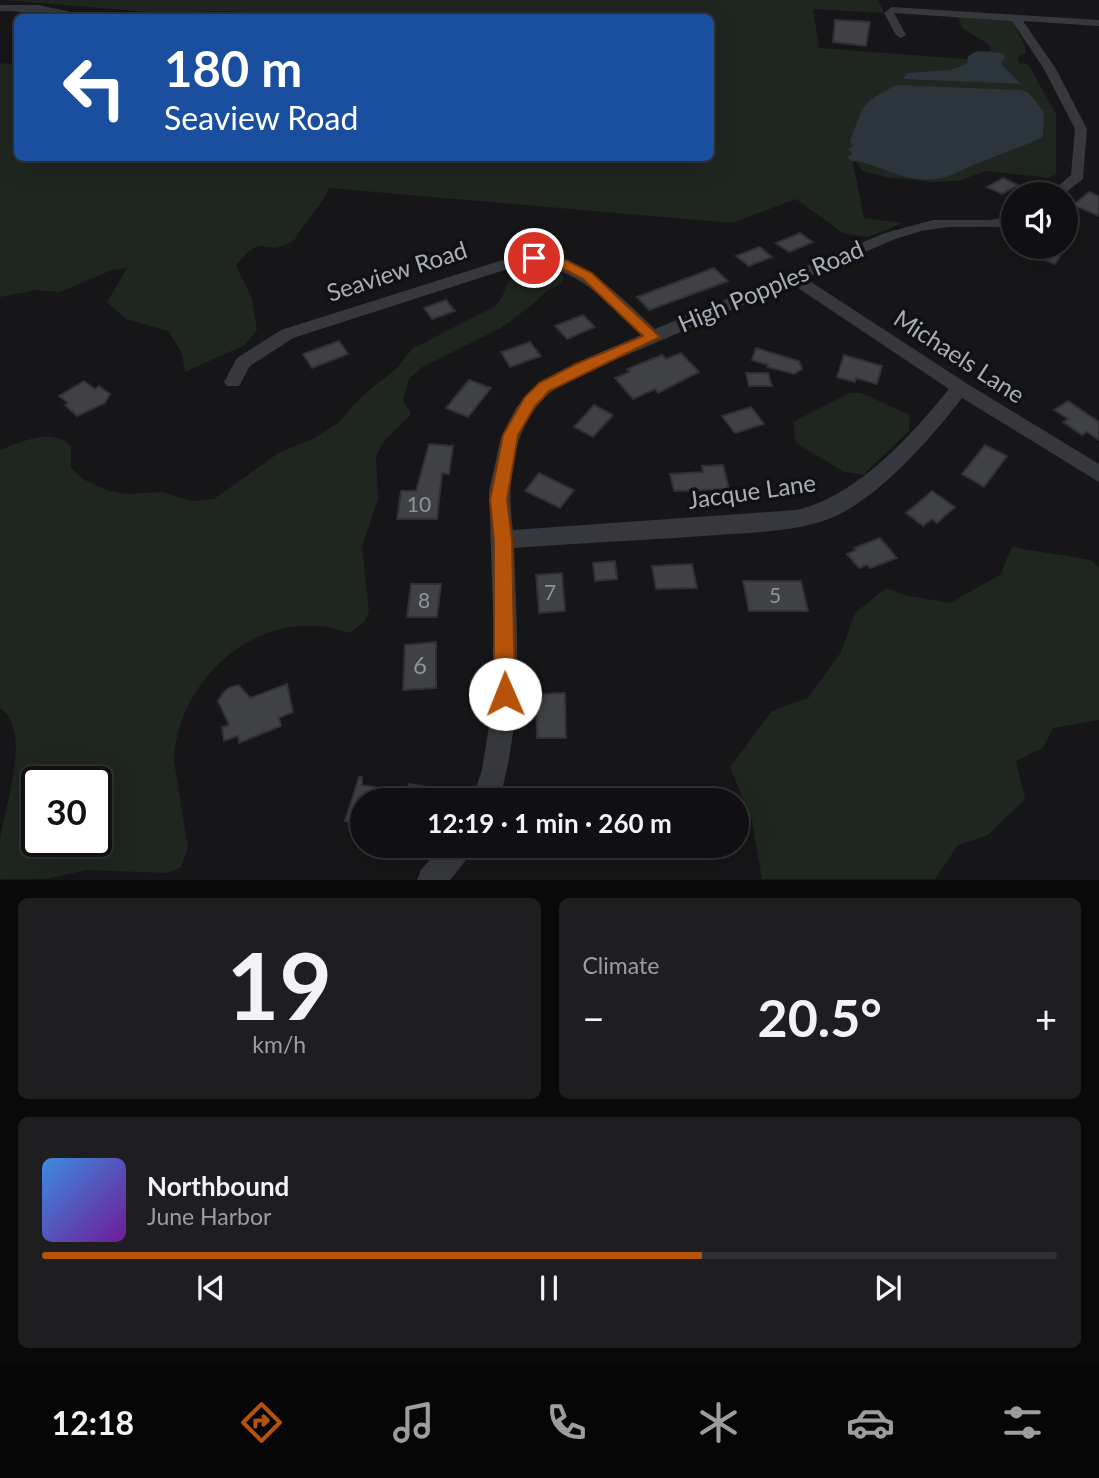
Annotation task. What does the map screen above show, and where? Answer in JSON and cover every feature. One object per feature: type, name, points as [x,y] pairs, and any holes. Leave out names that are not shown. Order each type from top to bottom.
[{"type":"street","points":[[943,0],[949,12]]},
{"type":"street","points":[[0,8],[37,8],[72,14]]},
{"type":"street","points":[[901,35],[889,13],[896,9],[1099,23]]},
{"type":"street","points":[[1014,17],[1050,69],[1081,129],[1084,175],[1074,182]]},
{"type":"street","name":"High Popples Road","points":[[489,788],[498,758],[505,694],[503,540],[499,500],[510,435],[529,402],[544,387],[559,378],[918,226],[1001,223]]},
{"type":"street","name":"Seaview Road","points":[[233,382],[243,362],[287,334],[522,259],[549,259],[573,267],[587,276],[653,337]]},
{"type":"street","name":"Michaels Lane","points":[[794,278],[960,388],[1099,474]]},
{"type":"street","name":"Jacque Lane","points":[[503,540],[756,523],[823,511],[855,492],[943,411],[960,388]]},
{"type":"street","points":[[431,880],[449,858]]},
{"type":"shaded area","points":[[5,0],[878,0],[884,13],[813,9],[819,48],[978,60],[980,54],[991,50],[988,44],[962,28],[958,17],[1009,19],[1014,22],[1026,49],[1026,53],[1018,57],[1019,63],[1028,64],[1056,114],[1056,174],[1050,178],[986,171],[958,181],[933,182],[886,177],[862,171],[852,156],[864,218],[903,223],[868,237],[843,233],[796,199],[732,223],[329,188],[294,241],[276,248],[260,246],[250,250],[236,265],[252,299],[257,330],[245,345],[185,372],[182,353],[168,331],[126,319],[107,302],[127,268],[112,270],[60,292],[36,290],[0,297],[0,63],[14,65],[14,161],[714,161],[714,14],[301,14],[211,11],[172,14]]},
{"type":"shaded area","points":[[977,51],[1003,53],[1005,58],[1001,64],[1021,84],[903,79],[907,73],[950,70],[967,64],[968,56]]},
{"type":"shaded area","points":[[897,85],[1021,90],[1029,93],[1044,112],[1043,137],[942,178],[904,176],[866,163],[851,161],[847,157],[853,154],[848,149],[854,146],[850,142],[864,107],[876,96]]},
{"type":"shaded area","points":[[530,270],[547,270],[563,274],[564,279],[561,284],[547,291],[501,328],[421,368],[409,379],[403,400],[411,414],[384,441],[376,456],[378,499],[362,547],[369,611],[365,621],[349,633],[317,626],[287,628],[258,637],[231,653],[209,675],[191,701],[179,730],[174,761],[188,848],[181,867],[167,873],[87,870],[45,879],[0,879],[0,842],[16,751],[15,734],[10,719],[0,708],[0,450],[27,440],[55,437],[71,446],[71,468],[83,479],[108,491],[128,494],[163,492],[191,501],[214,499],[280,452],[311,440],[338,423],[362,396],[397,368],[412,349],[495,306],[513,278]]},
{"type":"shaded area","points":[[849,393],[861,393],[910,415],[909,431],[863,475],[844,472],[796,443],[793,422]]},
{"type":"shaded area","points":[[1012,547],[1091,560],[1099,568],[1099,720],[1053,728],[1043,748],[1016,761],[1025,799],[988,835],[958,845],[935,879],[762,879],[749,814],[749,788],[739,788],[730,767],[772,711],[808,698],[841,652],[855,613],[886,588],[904,595],[950,603],[1000,575]]},
{"type":"building","points":[[835,20],[870,22],[866,46],[833,42]]},
{"type":"building","points":[[1003,178],[1012,182],[1001,182],[1001,194],[987,187]]},
{"type":"building","points":[[1089,192],[1099,196],[1099,216],[1078,207],[1078,201]]},
{"type":"building","points":[[800,233],[813,242],[789,252],[776,243]]},
{"type":"building","points":[[760,247],[772,257],[749,266],[736,256]]},
{"type":"building","points":[[1042,259],[1058,259],[1055,264]]},
{"type":"building","points":[[714,268],[728,281],[649,310],[637,297]]},
{"type":"building","points":[[446,300],[455,311],[432,319],[424,308]]},
{"type":"building","points":[[583,315],[595,327],[567,339],[555,326]]},
{"type":"building","points":[[339,341],[348,354],[312,368],[303,354]]},
{"type":"building","points":[[530,342],[541,356],[510,367],[501,352]]},
{"type":"building","points":[[756,348],[799,361],[802,369],[794,374],[767,367],[768,365],[752,360]]},
{"type":"building","points":[[681,353],[699,372],[658,393],[655,389],[633,399],[615,378],[630,372],[627,369],[662,355],[666,359]]},
{"type":"building","points":[[844,355],[882,366],[877,384],[856,378],[855,382],[837,377]]},
{"type":"building","points":[[746,373],[768,373],[772,386],[749,386]]},
{"type":"building","points":[[469,380],[491,388],[468,417],[446,408]]},
{"type":"building","points":[[84,381],[95,389],[99,386],[110,394],[105,403],[77,416],[59,396]]},
{"type":"building","points":[[1068,401],[1099,422],[1099,440],[1087,432],[1082,435],[1063,422],[1068,419],[1054,410]]},
{"type":"building","points":[[594,405],[613,415],[593,437],[574,427]]},
{"type":"building","points":[[751,407],[764,424],[735,433],[722,416]]},
{"type":"building","points":[[429,444],[453,446],[449,474],[442,473],[437,519],[397,519],[401,491],[416,491]]},
{"type":"building","points":[[985,445],[1007,456],[984,487],[962,474]]},
{"type":"building","points":[[723,465],[729,489],[674,491],[670,474],[703,472],[702,466]]},
{"type":"building","points":[[539,473],[574,490],[560,508],[525,491]]},
{"type":"building","points":[[932,491],[955,507],[937,523],[932,519],[923,526],[906,513]]},
{"type":"building","points":[[880,538],[897,558],[870,568],[867,565],[859,568],[847,554],[856,550],[854,548]]},
{"type":"building","points":[[615,561],[617,579],[595,581],[593,563]]},
{"type":"building","points":[[692,564],[697,588],[656,589],[652,566]]},
{"type":"building","points":[[562,573],[565,611],[539,613],[536,575]]},
{"type":"building","points":[[743,581],[801,581],[808,611],[749,611]]},
{"type":"building","points":[[411,584],[441,584],[437,617],[407,617]]},
{"type":"building","points":[[436,642],[436,688],[403,690],[405,645]]},
{"type":"building","points":[[287,684],[293,712],[279,718],[281,726],[239,743],[238,736],[224,741],[222,727],[229,725],[218,701],[223,693],[230,687],[239,685],[250,698]]},
{"type":"building","points":[[565,693],[566,738],[537,738],[536,694]]},
{"type":"building","points":[[359,777],[362,777],[362,785],[380,788],[356,788]]},
{"type":"building","points":[[409,784],[432,788],[408,788]]},
{"type":"building","points":[[350,805],[350,822],[345,821]]},
{"type":"route","points":[[505,694],[503,540],[499,500],[510,435],[529,402],[544,387],[582,367],[653,337],[587,276],[562,262],[534,258]]}]
